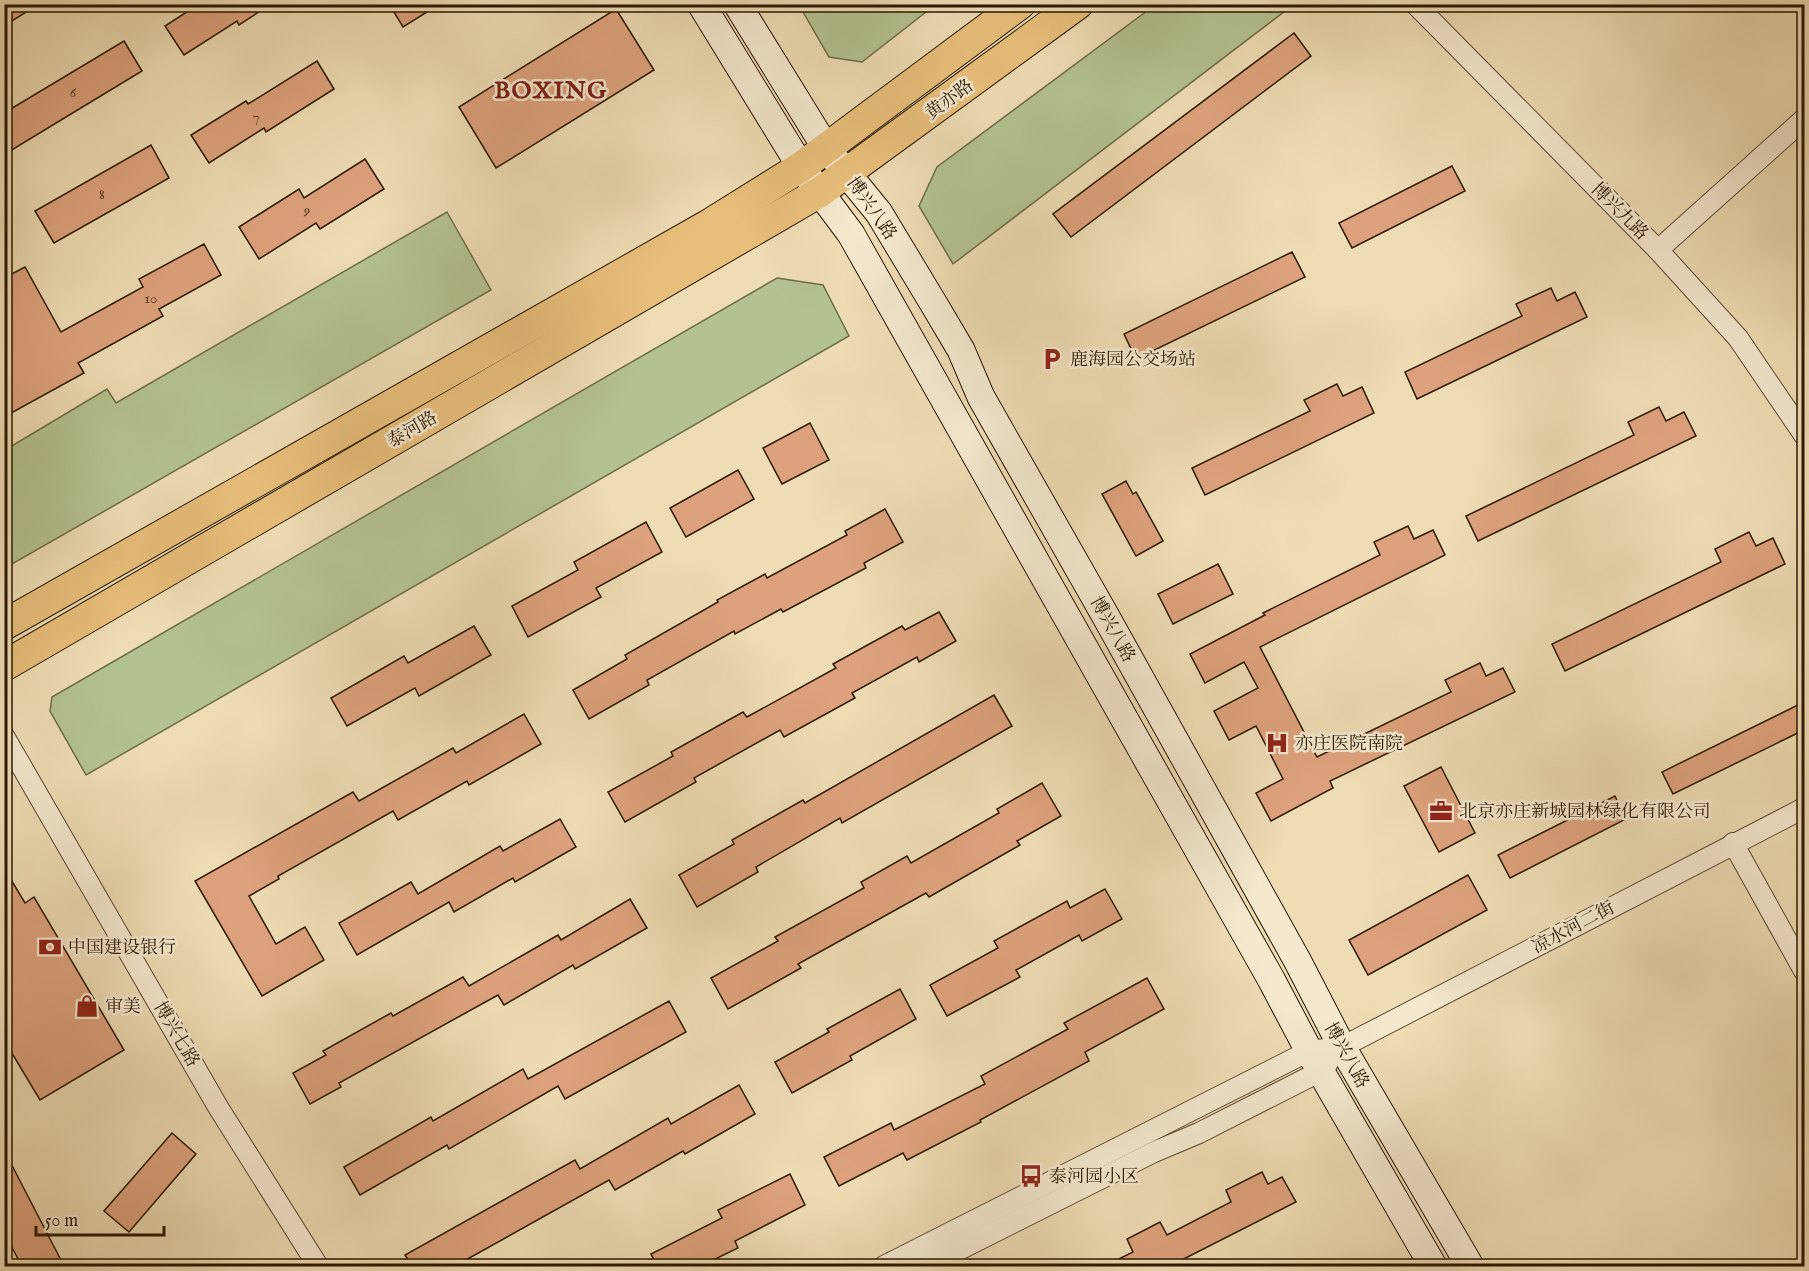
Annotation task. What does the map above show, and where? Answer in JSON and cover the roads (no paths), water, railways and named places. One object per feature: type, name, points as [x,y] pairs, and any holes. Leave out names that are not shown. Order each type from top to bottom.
[{"type":"main road","name":"黄亦路","points":[[801,166],[1020,4]]},
{"type":"main road","name":"黄亦路","points":[[820,192],[1078,4]]},
{"type":"main road","name":"泰河路","points":[[4,625],[697,231],[801,166]]},
{"type":"main road","name":"泰河路","points":[[4,666],[820,192]]},
{"type":"street","name":"博兴八路","points":[[701,4],[801,166],[856,244],[1260,959],[1315,1061],[1433,1266]]},
{"type":"street","name":"博兴八路","points":[[737,4],[826,148],[879,213],[961,350],[981,397],[1106,615],[1297,960],[1342,1047],[1470,1266]]},
{"type":"street","name":"博兴九路","points":[[1415,4],[1658,250],[1738,338],[1804,435]]},
{"type":"street","points":[[1658,250],[1804,119]]},
{"type":"street","name":"博兴七路","points":[[4,736],[218,1107],[318,1266]]},
{"type":"street","name":"凉水河二街","points":[[884,1266],[1315,1061],[1804,808]]},
{"type":"street","points":[[1733,843],[1804,971]]},
{"type":"street","name":"凉水河二街","points":[[927,1266],[1154,1152],[1199,1133],[1315,1061]]},
{"type":"place","name":"鹿海园公交场站","points":[[1052,359]]},
{"type":"place","name":"亦庄医院南院","points":[[1277,743]]},
{"type":"place","name":"北京亦庄新城园林绿化有限公司","points":[[1441,811]]},
{"type":"place","name":"中国建设银行","points":[[50,947]]},
{"type":"place","name":"审美","points":[[87,1006]]},
{"type":"place","name":"泰河园小区","points":[[1031,1176]]},
{"type":"district","name":"BOXING","points":[[551,90]]}]
